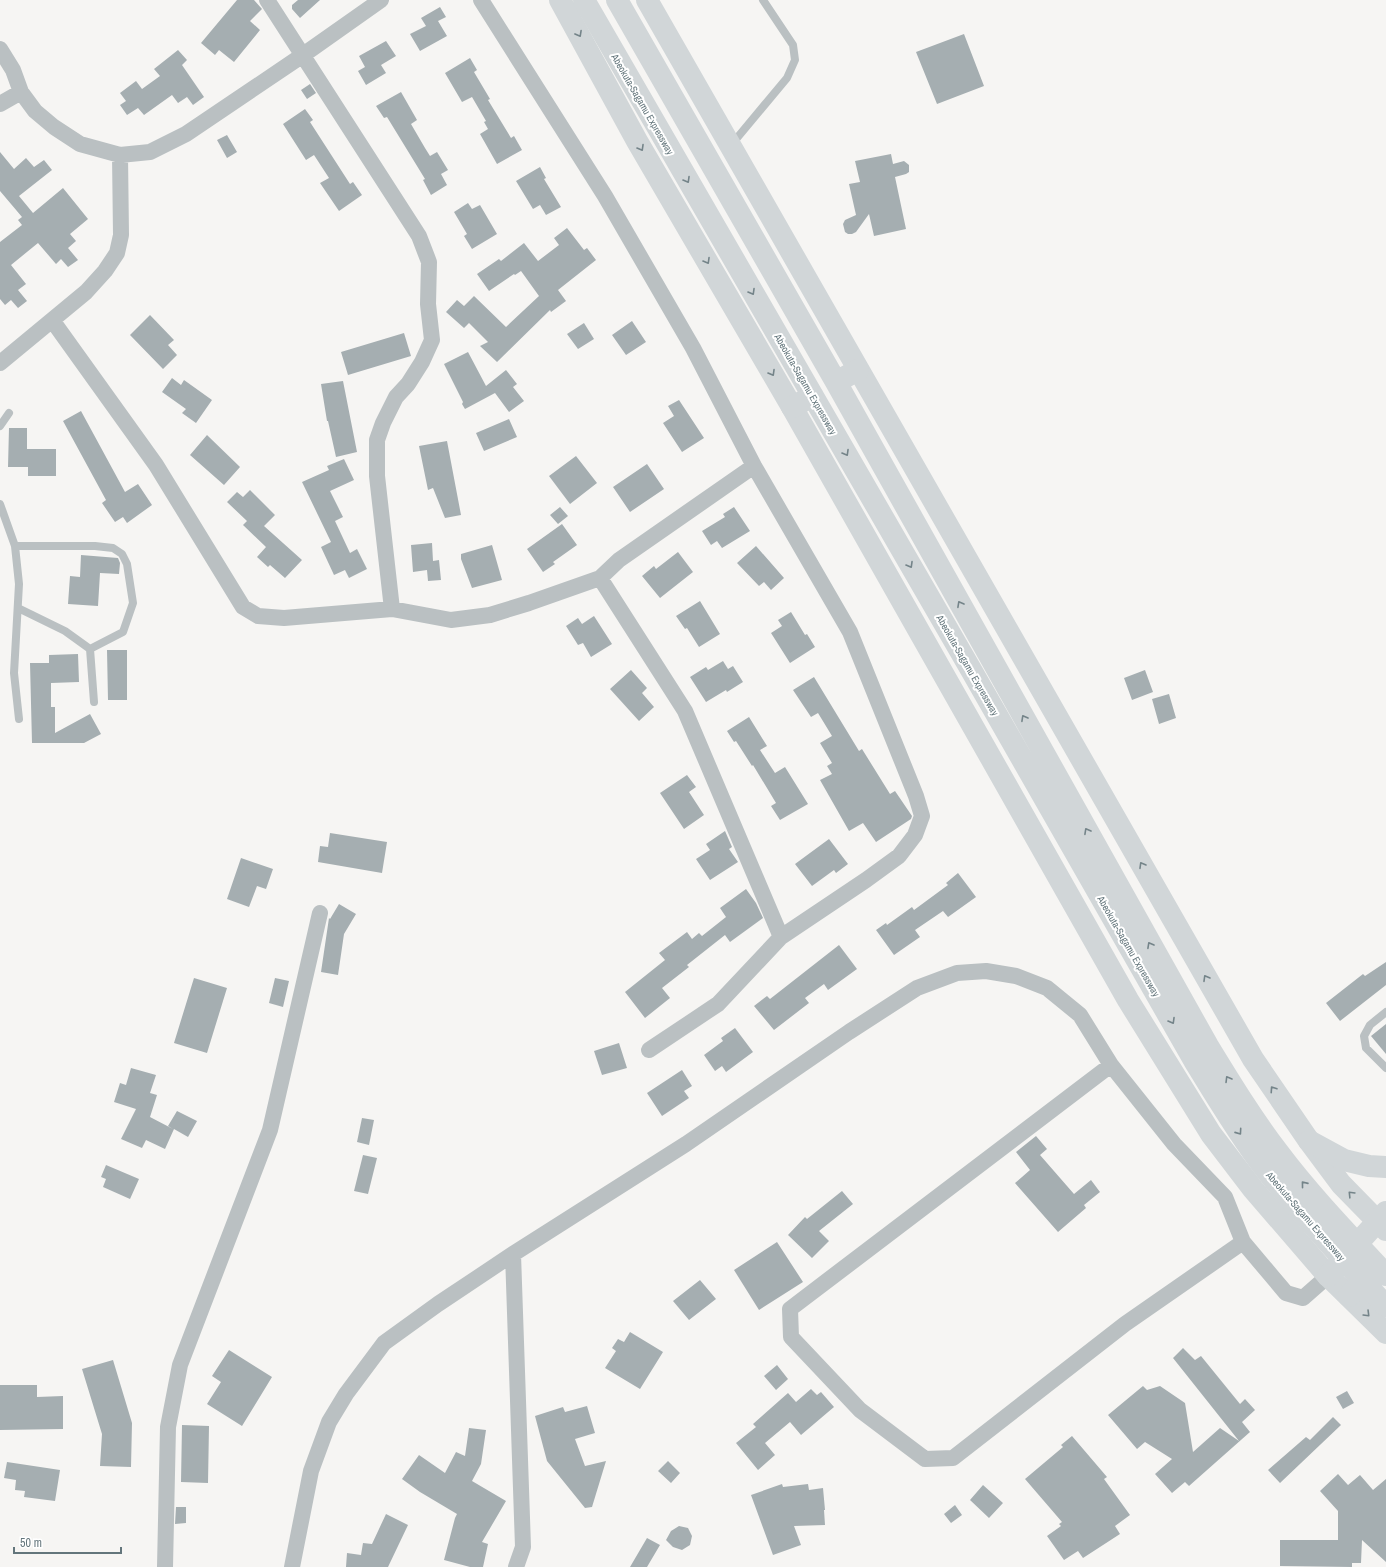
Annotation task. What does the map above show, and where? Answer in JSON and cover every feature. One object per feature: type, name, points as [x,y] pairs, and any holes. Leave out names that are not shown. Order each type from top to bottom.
[{"type":"main road","points":[[560,0],[637,141],[792,407],[1132,1007],[1211,1134],[1253,1189],[1328,1276],[1386,1333]]},
{"type":"main road","name":"Abeokuta-Sagamu Expressway","points":[[584,0],[813,396],[1161,983],[1278,1152],[1320,1204],[1386,1275]]},
{"type":"main road","name":"Abeokuta-Sagamu Expressway","points":[[617,0],[836,382],[1161,983],[1228,1116],[1264,1168],[1306,1220],[1386,1306]]},
{"type":"main road","points":[[647,0],[1253,1059],[1309,1141],[1341,1184],[1383,1221],[1328,1276]]},
{"type":"main road","points":[[836,382],[858,370]]},
{"type":"main road","points":[[792,407],[813,396]]},
{"type":"main road","points":[[1309,1141],[1344,1160],[1368,1166],[1386,1167]]},
{"type":"main road","points":[[1349,1296],[1386,1254]]},
{"type":"street","points":[[267,0],[419,236],[429,262],[428,304],[432,340],[422,362],[408,384],[396,397],[383,423],[377,440],[377,476],[392,609]]},
{"type":"street","points":[[0,49],[13,70],[21,92],[35,111],[80,144],[120,155],[150,152],[186,134],[381,0]]},
{"type":"street","points":[[481,0],[605,196],[693,348],[754,466],[850,632],[916,796],[922,816],[915,835],[899,856],[781,937],[718,1004],[649,1050]]},
{"type":"street","points":[[0,104],[21,92]]},
{"type":"street","points":[[0,363],[86,292],[117,253],[121,235],[120,155]]},
{"type":"street","points":[[52,320],[156,465],[242,607],[258,616],[284,618],[392,609],[452,620],[490,615],[600,578],[619,560],[754,466]]},
{"type":"street","points":[[600,578],[685,711],[781,937]]},
{"type":"street","points":[[165,1567],[168,1427],[180,1365],[270,1130],[320,913]]},
{"type":"street","points":[[292,1567],[311,1470],[329,1422],[346,1394],[384,1343],[512,1254],[686,1144],[855,1028],[917,988],[957,973],[986,971],[1016,976],[1047,988],[1080,1015],[1111,1065],[1174,1144],[1225,1197],[1243,1242],[1286,1293],[1303,1298],[1328,1276]]},
{"type":"street","points":[[1111,1065],[790,1309],[791,1337],[860,1410],[925,1459],[953,1458],[1125,1324],[1243,1242]]},
{"type":"street","points":[[512,1254],[523,1548],[516,1567]]},
{"type":"lane","points":[[730,146],[787,78],[795,60],[793,45],[763,0]]},
{"type":"lane","points":[[0,426],[9,413]]},
{"type":"lane","points":[[0,504],[14,546],[19,584],[14,673],[20,719]]},
{"type":"lane","points":[[14,546],[95,546],[113,548],[122,554],[127,564],[133,603],[123,632],[90,649]]},
{"type":"lane","points":[[18,608],[65,631],[90,649],[94,702]]},
{"type":"lane","points":[[1386,1012],[1370,1025],[1364,1036],[1366,1048],[1386,1068]]},
{"type":"building","points":[[237,0],[254,0],[262,9],[250,21],[260,30],[234,62],[219,50],[215,55],[201,43]]},
{"type":"building","points":[[298,0],[320,0],[300,18],[292,9],[292,5]]},
{"type":"building","points":[[440,7],[446,17],[438,21],[447,36],[420,51],[410,34],[426,26],[421,18]]},
{"type":"building","points":[[964,34],[984,86],[937,104],[916,52]]},
{"type":"building","points":[[386,41],[396,56],[381,65],[386,73],[366,85],[358,71],[365,67],[359,56]]},
{"type":"building","points":[[178,50],[187,60],[182,65],[204,97],[193,105],[187,97],[178,103],[172,95],[144,115],[138,108],[127,115],[120,105],[126,101],[120,93],[136,81],[142,89],[160,76],[154,69]]},
{"type":"building","points":[[470,58],[477,70],[474,72],[490,99],[488,100],[511,138],[514,136],[522,150],[497,164],[480,134],[488,129],[484,122],[486,121],[472,97],[462,102],[445,73]]},
{"type":"building","points":[[310,84],[316,93],[307,99],[301,90]]},
{"type":"building","points":[[401,92],[417,120],[411,124],[425,148],[430,156],[437,152],[448,170],[441,174],[447,185],[431,195],[423,180],[425,179],[387,117],[384,118],[376,106]]},
{"type":"building","points":[[305,109],[313,120],[310,122],[350,184],[353,182],[362,195],[339,211],[320,183],[329,178],[314,155],[306,160],[283,124]]},
{"type":"building","points":[[227,135],[237,152],[227,158],[217,140]]},
{"type":"building","points":[[0,152],[14,169],[26,158],[34,167],[44,160],[52,170],[19,196],[33,213],[63,188],[88,219],[70,234],[76,241],[68,248],[78,260],[68,267],[61,259],[56,264],[38,243],[11,265],[26,284],[18,290],[27,301],[18,308],[11,300],[5,305],[0,299],[0,242],[22,225],[18,220],[22,217],[0,191]]},
{"type":"building","points":[[891,154],[893,164],[904,161],[909,165],[909,172],[895,177],[906,229],[874,236],[869,214],[856,232],[848,234],[845,232],[843,224],[845,220],[856,215],[849,184],[860,182],[855,161]]},
{"type":"building","points":[[540,167],[546,178],[544,179],[561,207],[546,215],[540,205],[533,209],[516,181]]},
{"type":"building","points":[[468,203],[472,209],[480,205],[497,234],[472,249],[464,236],[467,234],[454,212]]},
{"type":"building","points":[[567,228],[584,250],[587,248],[596,260],[558,290],[566,301],[551,312],[550,310],[497,362],[480,346],[488,342],[469,323],[464,328],[446,312],[457,300],[464,306],[474,296],[506,327],[539,296],[521,271],[489,291],[477,274],[499,259],[501,261],[524,243],[538,261],[559,245],[554,238]]},
{"type":"building","points":[[150,315],[174,340],[168,345],[177,355],[163,369],[130,335]]},
{"type":"building","points":[[632,321],[646,342],[626,355],[612,335]]},
{"type":"building","points":[[584,323],[594,339],[578,349],[567,334]]},
{"type":"building","points":[[404,333],[411,356],[348,375],[341,352]]},
{"type":"building","points":[[468,352],[486,386],[506,370],[517,384],[513,387],[524,401],[509,412],[495,393],[465,409],[444,364]]},
{"type":"building","points":[[172,378],[181,385],[184,380],[212,400],[196,423],[182,413],[186,409],[162,392]]},
{"type":"building","points":[[343,381],[357,452],[336,457],[327,421],[321,384]]},
{"type":"building","points":[[679,400],[704,438],[682,452],[663,423],[674,416],[668,406]]},
{"type":"building","points":[[81,411],[125,492],[138,484],[152,505],[127,523],[123,517],[115,522],[102,503],[106,500],[63,421]]},
{"type":"building","points":[[509,419],[517,437],[484,451],[476,433]]},
{"type":"building","points":[[9,428],[27,428],[27,449],[56,449],[56,476],[28,476],[28,467],[8,467]]},
{"type":"building","points":[[207,435],[240,467],[224,485],[190,455]]},
{"type":"building","points":[[447,441],[461,515],[445,518],[433,488],[428,490],[419,446]]},
{"type":"building","points":[[576,456],[597,483],[570,504],[549,476]]},
{"type":"building","points":[[344,459],[354,480],[330,491],[343,517],[335,521],[350,553],[357,549],[367,569],[349,578],[345,570],[334,575],[321,547],[331,542],[302,482],[329,470],[327,466]]},
{"type":"building","points":[[647,464],[664,489],[630,512],[613,487]]},
{"type":"building","points":[[250,490],[275,515],[264,526],[302,560],[285,578],[270,565],[268,567],[257,557],[266,547],[243,525],[247,521],[227,502],[237,492],[243,497]]},
{"type":"building","points":[[560,507],[568,516],[558,524],[550,515]]},
{"type":"building","points":[[734,507],[750,531],[722,548],[717,541],[711,545],[702,531],[725,517],[723,514]]},
{"type":"building","points":[[562,524],[577,545],[553,562],[555,564],[543,572],[527,549]]},
{"type":"building","points":[[432,543],[433,561],[439,560],[441,580],[428,581],[427,570],[413,572],[411,545]]},
{"type":"building","points":[[492,545],[502,580],[472,588],[461,559],[461,554]]},
{"type":"building","points":[[756,546],[784,578],[771,590],[764,582],[759,586],[737,563]]},
{"type":"building","points":[[678,552],[693,572],[660,598],[642,576],[654,566],[656,569]]},
{"type":"building","points":[[81,555],[118,558],[120,563],[119,574],[100,573],[98,606],[68,604],[70,576],[80,577]]},
{"type":"building","points":[[700,601],[720,634],[699,647],[687,628],[685,629],[676,616]]},
{"type":"building","points":[[791,612],[805,635],[807,634],[815,647],[790,663],[771,633],[782,626],[778,620]]},
{"type":"building","points":[[594,616],[612,644],[591,657],[583,643],[578,645],[566,626],[578,618],[582,624]]},
{"type":"building","points":[[107,650],[127,650],[127,700],[108,700]]},
{"type":"building","points":[[78,654],[79,682],[51,683],[51,707],[55,707],[55,733],[90,714],[101,734],[84,743],[32,743],[30,663],[49,663],[49,655]]},
{"type":"building","points":[[723,661],[728,669],[733,666],[743,682],[706,702],[690,677],[706,667],[708,670]]},
{"type":"building","points":[[631,670],[647,688],[642,693],[654,707],[639,721],[610,689]]},
{"type":"building","points":[[1145,670],[1153,692],[1132,700],[1124,678]]},
{"type":"building","points":[[814,677],[859,751],[862,749],[890,794],[895,791],[912,816],[911,819],[876,842],[863,823],[849,831],[820,780],[832,774],[827,766],[832,763],[820,743],[832,736],[818,713],[811,717],[793,690]]},
{"type":"building","points":[[1169,694],[1176,718],[1159,724],[1152,699]]},
{"type":"building","points":[[749,717],[767,746],[760,750],[775,773],[785,767],[808,804],[780,820],[771,806],[776,803],[753,765],[752,766],[736,741],[734,742],[727,731]]},
{"type":"building","points":[[687,775],[696,787],[689,792],[704,815],[684,829],[660,793]]},
{"type":"building","points":[[725,831],[732,847],[729,849],[738,862],[710,880],[696,859],[710,850],[706,844]]},
{"type":"building","points":[[330,833],[387,842],[382,873],[318,862],[320,846],[328,847]]},
{"type":"building","points":[[829,839],[848,864],[836,873],[834,870],[812,886],[795,864]]},
{"type":"building","points":[[241,858],[273,869],[266,889],[257,886],[249,907],[227,899]]},
{"type":"building","points":[[958,873],[976,897],[948,917],[943,911],[915,930],[920,937],[894,955],[876,930],[886,923],[887,925],[912,907],[914,910],[948,885],[946,883]]},
{"type":"building","points":[[746,889],[756,903],[763,918],[730,942],[725,935],[687,965],[689,967],[662,988],[670,998],[645,1018],[625,992],[665,960],[659,953],[687,932],[692,939],[699,933],[702,936],[726,917],[720,908]]},
{"type":"building","points":[[339,904],[356,914],[344,934],[338,975],[321,972],[329,918],[330,919]]},
{"type":"building","points":[[839,945],[857,969],[828,990],[824,984],[805,998],[809,1003],[774,1030],[754,1006],[767,996],[770,999]]},
{"type":"building","points":[[1386,962],[1386,985],[1340,1021],[1326,1003],[1363,974],[1365,976]]},
{"type":"building","points":[[194,978],[227,988],[207,1053],[174,1043]]},
{"type":"building","points":[[275,978],[289,981],[283,1007],[269,1003]]},
{"type":"building","points":[[1386,1024],[1386,1054],[1371,1036]]},
{"type":"building","points":[[735,1028],[753,1052],[726,1072],[722,1066],[715,1071],[704,1055],[723,1041],[721,1038]]},
{"type":"building","points":[[619,1043],[627,1068],[602,1075],[594,1051]]},
{"type":"building","points":[[131,1068],[156,1075],[150,1093],[157,1095],[150,1117],[173,1129],[168,1126],[177,1111],[197,1121],[188,1137],[174,1129],[165,1149],[146,1140],[142,1148],[121,1139],[136,1109],[114,1102],[120,1083],[126,1085]]},
{"type":"building","points":[[682,1070],[692,1086],[684,1091],[689,1098],[662,1116],[647,1093]]},
{"type":"building","points":[[362,1118],[374,1120],[369,1145],[357,1142]]},
{"type":"building","points":[[1036,1136],[1047,1149],[1040,1155],[1074,1194],[1091,1180],[1100,1192],[1084,1205],[1086,1208],[1058,1232],[1015,1183],[1030,1170],[1016,1152]]},
{"type":"building","points":[[363,1155],[377,1158],[368,1194],[354,1191]]},
{"type":"building","points":[[106,1165],[139,1179],[130,1199],[103,1187],[106,1179],[101,1177]]},
{"type":"building","points":[[842,1191],[853,1204],[819,1231],[829,1241],[812,1258],[788,1235],[805,1217],[807,1219]]},
{"type":"building","points":[[777,1242],[803,1282],[759,1310],[734,1270]]},
{"type":"building","points":[[700,1280],[716,1299],[689,1320],[673,1301]]},
{"type":"building","points":[[630,1332],[663,1352],[640,1389],[605,1368],[616,1351],[612,1348],[618,1339],[624,1342]]},
{"type":"building","points":[[1183,1348],[1195,1360],[1201,1356],[1240,1404],[1245,1399],[1255,1410],[1242,1422],[1250,1432],[1189,1486],[1185,1482],[1172,1493],[1155,1474],[1172,1459],[1145,1442],[1137,1449],[1108,1415],[1143,1386],[1147,1390],[1160,1386],[1185,1403],[1193,1452],[1220,1428],[1239,1441],[1173,1358]]},
{"type":"building","points":[[229,1350],[272,1377],[242,1426],[207,1404],[221,1382],[212,1376]]},
{"type":"building","points":[[113,1360],[132,1423],[131,1467],[100,1466],[102,1434],[82,1369]]},
{"type":"building","points":[[777,1365],[788,1379],[776,1390],[764,1376]]},
{"type":"building","points":[[0,1385],[37,1385],[37,1397],[63,1396],[63,1429],[0,1430]]},
{"type":"building","points":[[811,1389],[817,1395],[821,1392],[834,1407],[801,1435],[790,1422],[765,1443],[775,1455],[758,1470],[736,1443],[756,1427],[753,1424],[788,1393],[796,1402]]},
{"type":"building","points":[[1347,1391],[1354,1403],[1343,1409],[1336,1397]]},
{"type":"building","points":[[587,1406],[595,1433],[575,1439],[585,1466],[606,1461],[592,1507],[585,1508],[547,1461],[535,1416],[563,1407],[565,1412]]},
{"type":"building","points":[[1333,1417],[1341,1425],[1280,1483],[1268,1470],[1306,1437],[1310,1440]]},
{"type":"building","points":[[182,1425],[209,1426],[208,1483],[181,1482]]},
{"type":"building","points":[[469,1428],[486,1430],[481,1464],[472,1481],[506,1501],[482,1542],[488,1544],[483,1567],[470,1567],[444,1560],[457,1514],[420,1492],[402,1479],[419,1455],[445,1473],[456,1452],[465,1456]]},
{"type":"building","points":[[1072,1436],[1107,1477],[1104,1479],[1130,1515],[1115,1526],[1120,1534],[1083,1558],[1078,1551],[1064,1560],[1047,1536],[1061,1526],[1059,1524],[1062,1522],[1025,1479],[1063,1447],[1061,1445]]},
{"type":"building","points":[[668,1461],[680,1473],[671,1483],[658,1471]]},
{"type":"building","points":[[7,1462],[60,1470],[55,1501],[24,1497],[25,1491],[15,1490],[16,1480],[4,1478]]},
{"type":"building","points":[[1338,1474],[1348,1485],[1360,1475],[1373,1490],[1386,1479],[1386,1562],[1362,1540],[1361,1563],[1352,1563],[1352,1567],[1280,1566],[1280,1540],[1338,1540],[1338,1511],[1320,1491]]},
{"type":"building","points":[[782,1484],[783,1487],[808,1484],[809,1490],[823,1488],[825,1525],[794,1526],[801,1545],[773,1555],[751,1495]]},
{"type":"building","points":[[983,1485],[1003,1503],[989,1518],[970,1500]]},
{"type":"building","points":[[955,1505],[962,1515],[951,1523],[944,1514]]},
{"type":"building","points":[[176,1507],[186,1507],[186,1523],[175,1524]]},
{"type":"building","points":[[386,1514],[408,1525],[388,1567],[346,1567],[347,1553],[361,1555],[363,1543],[372,1544]]},
{"type":"building","points":[[679,1526],[688,1528],[692,1536],[690,1545],[682,1550],[673,1547],[666,1540],[671,1531]]},
{"type":"building","points":[[647,1538],[660,1545],[647,1567],[630,1567]]}]
